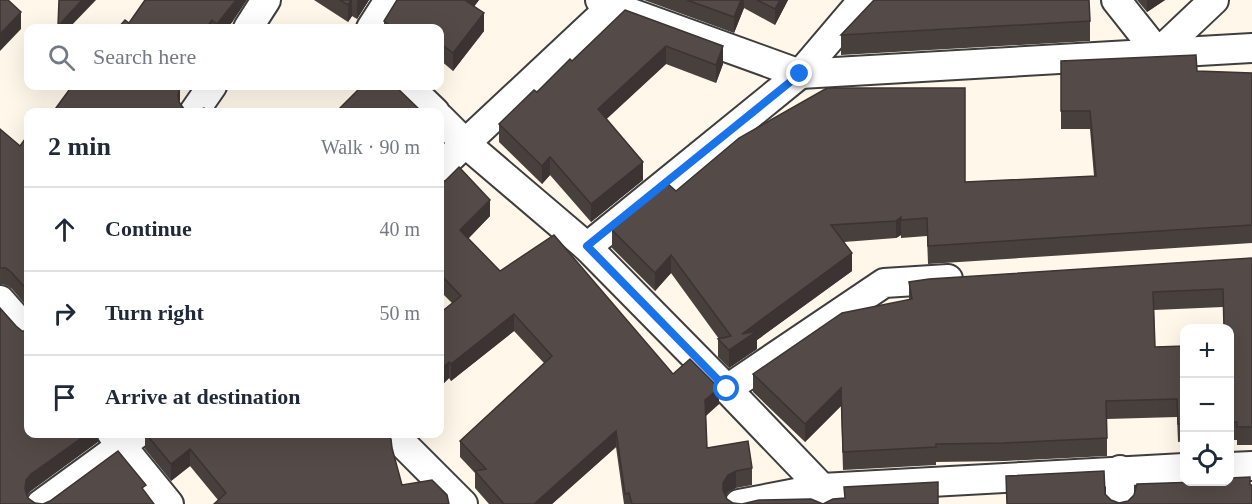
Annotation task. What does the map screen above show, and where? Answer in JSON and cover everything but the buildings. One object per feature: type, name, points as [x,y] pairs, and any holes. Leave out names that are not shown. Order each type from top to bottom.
[{"type":"street","points":[[251,24],[266,0]]},
{"type":"street","points":[[373,24],[388,0]]},
{"type":"street","points":[[587,246],[800,74],[863,0]]},
{"type":"street","points":[[1116,0],[1158,53]]},
{"type":"street","points":[[1158,53],[1214,0]]},
{"type":"street","points":[[444,163],[610,2],[800,74],[1252,48]]},
{"type":"street","points":[[197,108],[209,90]]},
{"type":"street","points":[[412,90],[431,108]]},
{"type":"street","points":[[444,121],[465,143],[587,246],[727,389],[822,496]]},
{"type":"street","points":[[727,389],[884,283],[979,277]]},
{"type":"street","points":[[41,504],[123,438]]},
{"type":"street","points":[[125,438],[169,504]]},
{"type":"street","points":[[397,438],[463,504]]},
{"type":"street","points":[[1234,467],[1252,466]]},
{"type":"street","points":[[739,504],[1120,470],[1180,468]]},
{"type":"street","points":[[1120,470],[1120,504]]},
{"type":"route","points":[[727,389],[587,246],[800,74]]}]
